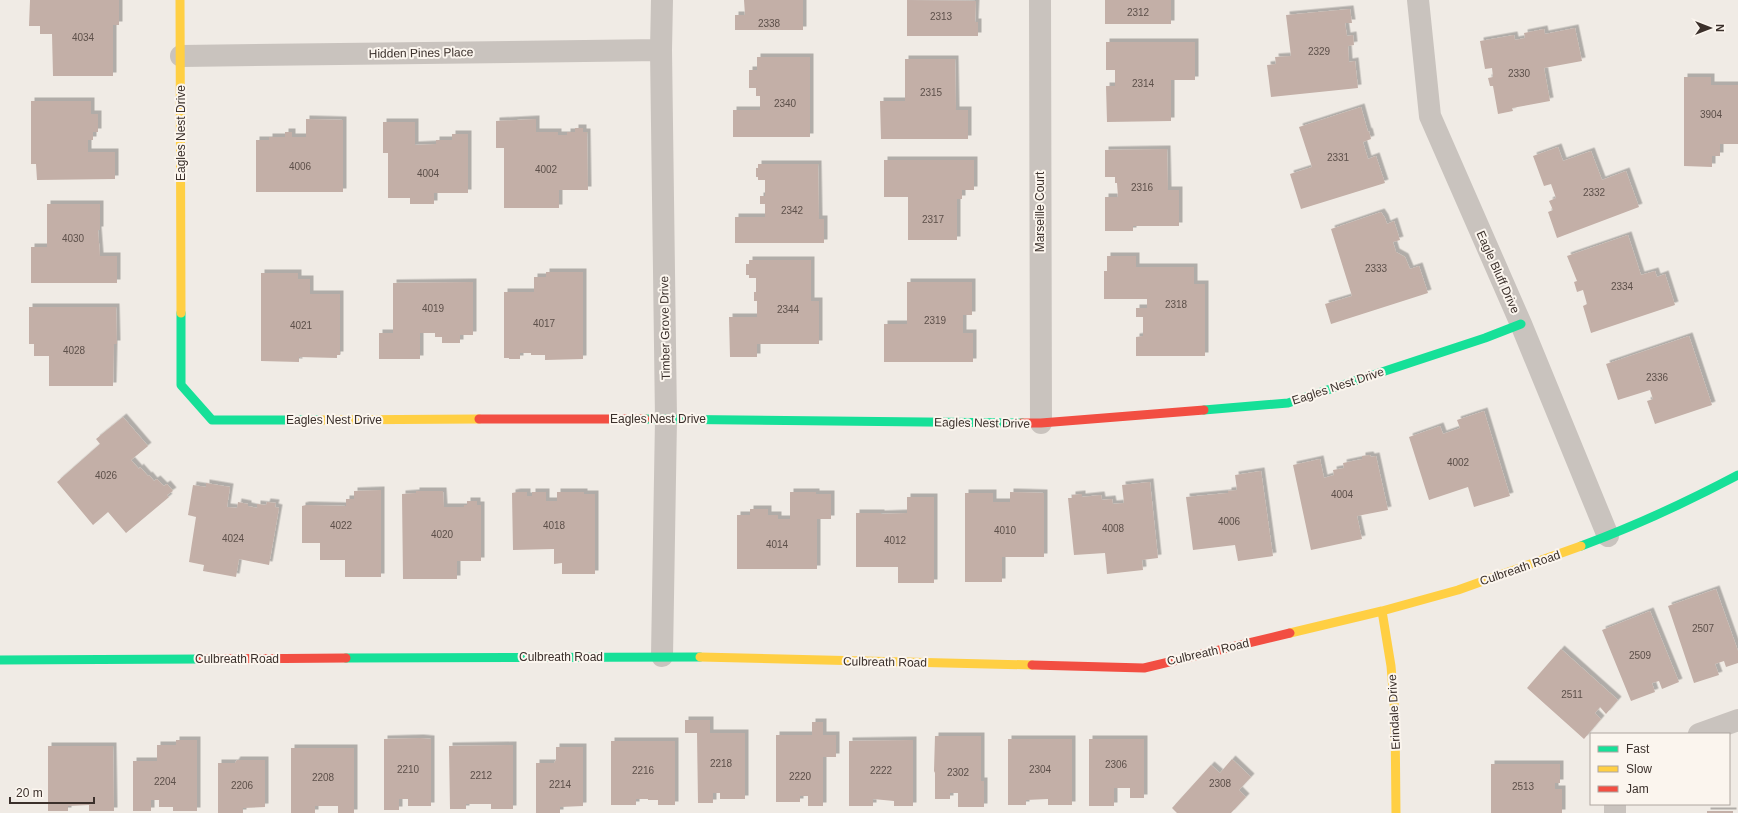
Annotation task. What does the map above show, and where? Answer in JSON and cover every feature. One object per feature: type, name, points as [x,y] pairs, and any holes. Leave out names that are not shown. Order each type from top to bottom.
[{"type":"street","name":"Eagles Nest Drive","points":[[180,0],[181,385],[212,420],[666,419],[1041,423],[1288,402],[1485,338],[1521,324]]},
{"type":"street","name":"Timber Grove Drive","points":[[662,0],[661,50],[666,419],[662,656]]},
{"type":"street","name":"Marseille Court","points":[[1040,0],[1041,423]]},
{"type":"street","name":"Eagle Bluff Drive","points":[[1418,0],[1430,116],[1521,324],[1608,536]]},
{"type":"street","name":"Hidden Pines Place","points":[[180,56],[661,50]]},
{"type":"street","name":"Culbreath Road","points":[[0,660],[662,656],[1144,668],[1382,611],[1458,590],[1608,536],[1680,505],[1738,475]]},
{"type":"street","name":"Erindale Drive","points":[[1382,611],[1391,666],[1395,714],[1396,813]]},
{"type":"street","points":[[1702,733],[1738,720]]},
{"type":"building","points":[[30,0],[119,0],[119,25],[113,25],[113,76],[53,76],[52,34],[40,34],[40,26],[29,26]]},
{"type":"building","points":[[744,0],[803,0],[803,30],[735,30],[735,15],[745,15]]},
{"type":"building","points":[[907,0],[976,1],[975,22],[978,22],[978,36],[907,36]]},
{"type":"building","points":[[1105,0],[1171,0],[1171,24],[1105,24]]},
{"type":"building","points":[[1350,9],[1352,23],[1345,23],[1347,36],[1353,35],[1354,45],[1348,46],[1349,62],[1355,61],[1358,88],[1271,97],[1267,65],[1276,64],[1275,57],[1291,56],[1286,15]]},
{"type":"building","points":[[1575,28],[1582,61],[1544,68],[1550,101],[1512,108],[1513,111],[1498,114],[1493,86],[1490,86],[1488,78],[1493,77],[1492,68],[1485,69],[1480,41],[1514,35],[1515,40],[1525,38],[1524,33],[1544,29],[1545,34]]},
{"type":"building","points":[[1106,42],[1195,42],[1195,80],[1171,80],[1171,121],[1107,122],[1106,86],[1115,86],[1115,70],[1106,70]]},
{"type":"building","points":[[757,57],[810,57],[810,137],[733,137],[733,110],[760,110],[760,96],[756,96],[756,88],[749,88],[749,70],[757,70]]},
{"type":"building","points":[[905,59],[955,59],[956,110],[968,110],[968,139],[881,139],[880,101],[905,101]]},
{"type":"building","points":[[1684,77],[1711,77],[1711,85],[1738,85],[1738,144],[1720,144],[1720,156],[1712,156],[1712,167],[1684,166]]},
{"type":"building","points":[[31,101],[91,101],[91,114],[98,114],[98,132],[93,132],[93,140],[88,140],[88,152],[115,152],[115,179],[37,180],[36,164],[31,164]]},
{"type":"building","points":[[1361,107],[1371,139],[1363,142],[1368,159],[1376,156],[1385,183],[1301,209],[1290,174],[1312,167],[1299,127]]},
{"type":"building","points":[[306,119],[343,120],[343,192],[256,192],[256,140],[269,140],[269,137],[285,137],[285,132],[292,132],[292,137],[306,137]]},
{"type":"building","points":[[536,119],[536,132],[558,132],[558,135],[567,135],[567,132],[575,132],[575,128],[583,128],[583,132],[587,132],[588,190],[559,190],[559,208],[504,208],[504,148],[496,148],[496,121]]},
{"type":"building","points":[[383,122],[415,122],[415,145],[436,144],[436,140],[452,140],[452,134],[468,134],[468,193],[434,193],[434,204],[410,204],[410,198],[388,198],[388,153],[383,153]]},
{"type":"building","points":[[1558,147],[1563,161],[1591,151],[1602,180],[1626,171],[1639,207],[1557,238],[1548,212],[1553,210],[1549,201],[1556,198],[1551,184],[1544,186],[1533,156]]},
{"type":"building","points":[[1167,149],[1168,190],[1179,190],[1179,226],[1133,226],[1133,231],[1105,231],[1105,197],[1118,197],[1115,177],[1105,177],[1105,150]]},
{"type":"building","points":[[884,160],[974,160],[974,190],[962,190],[962,199],[957,199],[957,240],[908,240],[908,197],[884,197]]},
{"type":"building","points":[[758,164],[818,164],[819,219],[824,219],[824,243],[735,243],[735,217],[765,217],[765,204],[760,204],[760,196],[765,196],[765,180],[758,180],[758,177],[756,177],[756,168],[758,168]]},
{"type":"building","points":[[47,204],[100,204],[100,230],[98,230],[100,256],[117,256],[117,283],[31,283],[31,247],[47,247]]},
{"type":"building","points":[[1381,212],[1387,224],[1394,221],[1400,240],[1393,242],[1396,252],[1405,257],[1410,269],[1419,266],[1428,293],[1331,324],[1325,304],[1352,296],[1331,229]]},
{"type":"building","points":[[1628,235],[1641,275],[1655,271],[1657,277],[1665,274],[1675,305],[1591,333],[1583,306],[1587,304],[1583,290],[1577,292],[1574,282],[1577,281],[1567,256]]},
{"type":"building","points":[[1107,256],[1136,256],[1136,267],[1194,267],[1194,284],[1205,284],[1205,356],[1136,356],[1136,337],[1143,336],[1143,317],[1136,317],[1136,308],[1147,308],[1147,299],[1104,299],[1104,271],[1107,271]]},
{"type":"building","points":[[749,260],[811,260],[811,301],[819,301],[819,344],[757,344],[757,357],[730,357],[729,317],[757,317],[757,301],[754,301],[754,292],[756,292],[756,278],[749,278],[749,275],[746,275],[746,264],[749,264]]},
{"type":"building","points":[[546,272],[583,272],[583,359],[545,360],[545,355],[531,355],[531,353],[520,353],[520,359],[504,358],[504,292],[534,292],[534,277],[546,277]]},
{"type":"building","points":[[261,273],[298,273],[298,279],[310,279],[310,294],[340,294],[340,355],[337,355],[337,358],[299,357],[299,362],[261,361]]},
{"type":"building","points":[[473,282],[473,335],[460,335],[460,343],[442,343],[442,337],[435,337],[435,333],[420,333],[420,359],[379,359],[379,333],[393,333],[393,283]]},
{"type":"building","points":[[907,282],[972,282],[972,315],[963,315],[963,333],[973,333],[973,362],[884,362],[884,324],[907,324]]},
{"type":"building","points":[[29,307],[116,307],[117,344],[114,344],[113,386],[49,386],[49,356],[34,356],[34,344],[29,344]]},
{"type":"building","points":[[1689,336],[1712,405],[1655,424],[1647,401],[1653,399],[1650,390],[1618,400],[1606,364]]},
{"type":"building","points":[[1484,411],[1510,496],[1474,507],[1468,487],[1429,500],[1409,437],[1440,426],[1443,434],[1460,428],[1457,420]]},
{"type":"building","points":[[123,417],[148,446],[131,460],[139,469],[140,467],[154,481],[157,479],[164,486],[167,484],[173,491],[167,495],[169,497],[126,533],[108,512],[93,525],[57,482],[100,444],[96,439]]},
{"type":"building","points":[[1370,455],[1371,457],[1376,456],[1388,510],[1357,516],[1362,539],[1311,550],[1293,465],[1320,459],[1324,478],[1334,475],[1333,470],[1344,468],[1343,463],[1362,459],[1362,456]]},
{"type":"building","points":[[1261,471],[1273,556],[1238,561],[1235,545],[1193,550],[1186,497],[1228,493],[1228,491],[1237,490],[1235,475]]},
{"type":"building","points":[[1150,482],[1158,558],[1142,560],[1143,570],[1107,574],[1105,553],[1074,555],[1068,498],[1072,498],[1072,495],[1082,494],[1082,497],[1101,495],[1102,500],[1112,499],[1113,504],[1124,503],[1122,485]]},
{"type":"building","points":[[206,483],[230,487],[227,507],[237,508],[238,502],[257,508],[257,504],[266,505],[267,502],[276,503],[275,507],[279,508],[269,565],[239,559],[236,577],[203,571],[204,565],[189,562],[196,517],[188,515],[193,485],[206,487]]},
{"type":"building","points":[[381,490],[381,577],[345,577],[345,560],[320,560],[320,543],[302,543],[302,506],[346,506],[346,499],[354,499],[354,491]]},
{"type":"building","points":[[416,491],[443,491],[444,507],[464,507],[464,505],[467,505],[467,501],[477,501],[477,505],[481,505],[481,561],[457,561],[457,579],[403,579],[402,494],[416,493]]},
{"type":"building","points":[[527,492],[527,496],[532,496],[532,492],[546,492],[546,501],[557,501],[557,492],[584,492],[584,494],[595,494],[595,574],[562,574],[562,563],[554,564],[554,549],[513,550],[512,493]]},
{"type":"building","points":[[790,492],[816,492],[816,494],[831,494],[831,519],[817,519],[817,569],[737,569],[737,515],[750,515],[750,509],[768,509],[768,515],[778,515],[778,519],[790,519]]},
{"type":"building","points":[[1010,492],[1044,493],[1044,557],[1002,557],[1002,582],[965,582],[965,493],[993,493],[993,502],[1010,502]]},
{"type":"building","points":[[907,497],[934,497],[934,583],[898,583],[898,567],[856,567],[856,513],[907,513]]},
{"type":"building","points":[[1716,589],[1738,651],[1738,663],[1726,667],[1724,661],[1715,664],[1719,675],[1694,683],[1668,606]]},
{"type":"building","points":[[1650,611],[1679,682],[1662,689],[1659,681],[1652,683],[1655,692],[1631,701],[1602,630]]},
{"type":"building","points":[[1561,649],[1618,700],[1606,714],[1600,707],[1595,713],[1601,719],[1584,739],[1527,688]]},
{"type":"building","points":[[685,720],[710,720],[710,733],[745,733],[745,799],[720,799],[720,793],[713,793],[713,803],[698,803],[697,733],[685,733]]},
{"type":"building","points":[[812,722],[823,722],[823,735],[836,735],[836,757],[823,757],[823,806],[808,806],[808,796],[800,796],[800,802],[776,802],[776,735],[812,735]]},
{"type":"building","points":[[935,736],[981,736],[981,781],[984,781],[984,807],[958,807],[958,793],[950,793],[950,799],[935,799]]},
{"type":"building","points":[[384,739],[431,739],[431,806],[408,806],[408,799],[399,799],[399,810],[384,810]]},
{"type":"building","points":[[1008,739],[1072,739],[1072,805],[1048,805],[1048,799],[1026,800],[1026,805],[1008,805]]},
{"type":"building","points":[[1089,739],[1144,739],[1144,798],[1130,798],[1130,788],[1114,788],[1114,806],[1089,806]]},
{"type":"building","points":[[176,740],[197,740],[197,811],[173,811],[173,807],[159,807],[159,800],[151,800],[151,811],[133,811],[133,761],[157,761],[157,745],[176,745]]},
{"type":"building","points":[[913,740],[913,806],[894,806],[894,801],[873,799],[873,806],[849,806],[849,741]]},
{"type":"building","points":[[611,741],[675,741],[675,805],[658,805],[658,800],[636,799],[636,805],[611,805]]},
{"type":"building","points":[[513,745],[513,809],[491,809],[491,804],[466,804],[466,809],[450,809],[449,746]]},
{"type":"building","points":[[48,746],[113,746],[114,811],[89,811],[89,805],[68,806],[68,811],[48,811]]},
{"type":"building","points":[[556,747],[583,747],[583,806],[560,807],[560,813],[536,813],[536,763],[554,763],[556,760]]},
{"type":"building","points":[[291,748],[354,748],[354,813],[338,813],[338,806],[315,806],[315,813],[291,813]]},
{"type":"building","points":[[1232,759],[1251,777],[1239,790],[1246,797],[1231,813],[1177,813],[1172,808],[1211,765],[1220,773]]},
{"type":"building","points":[[237,760],[265,760],[265,807],[243,808],[243,813],[218,813],[218,763],[235,763]]},
{"type":"building","points":[[1491,764],[1560,764],[1560,783],[1555,783],[1555,789],[1562,789],[1562,813],[1491,813]]},
{"type":"building","points":[[1707,811],[1733,811],[1733,813],[1707,813]]},
{"type":"traffic: fast","points":[[181,313],[181,385],[212,420],[320,420]]},
{"type":"traffic: fast","points":[[1204,410],[1288,403],[1485,338],[1521,324]]},
{"type":"traffic: fast","points":[[645,419],[1022,423]]},
{"type":"traffic: fast","points":[[1581,546],[1661,513],[1738,475]]},
{"type":"traffic: fast","points":[[346,658],[700,657]]},
{"type":"traffic: fast","points":[[0,660],[201,659]]},
{"type":"traffic: slow","points":[[180,0],[181,313]]},
{"type":"traffic: slow","points":[[320,420],[479,419]]},
{"type":"traffic: slow","points":[[1290,633],[1382,611],[1458,590],[1581,546]]},
{"type":"traffic: slow","points":[[1382,611],[1391,666],[1395,714],[1396,813]]},
{"type":"traffic: slow","points":[[700,657],[1032,665]]},
{"type":"traffic: jam","points":[[1022,423],[1041,423],[1204,410]]},
{"type":"traffic: jam","points":[[479,419],[645,419]]},
{"type":"traffic: jam","points":[[1032,665],[1144,668],[1290,633]]},
{"type":"traffic: jam","points":[[201,659],[346,658]]}]
